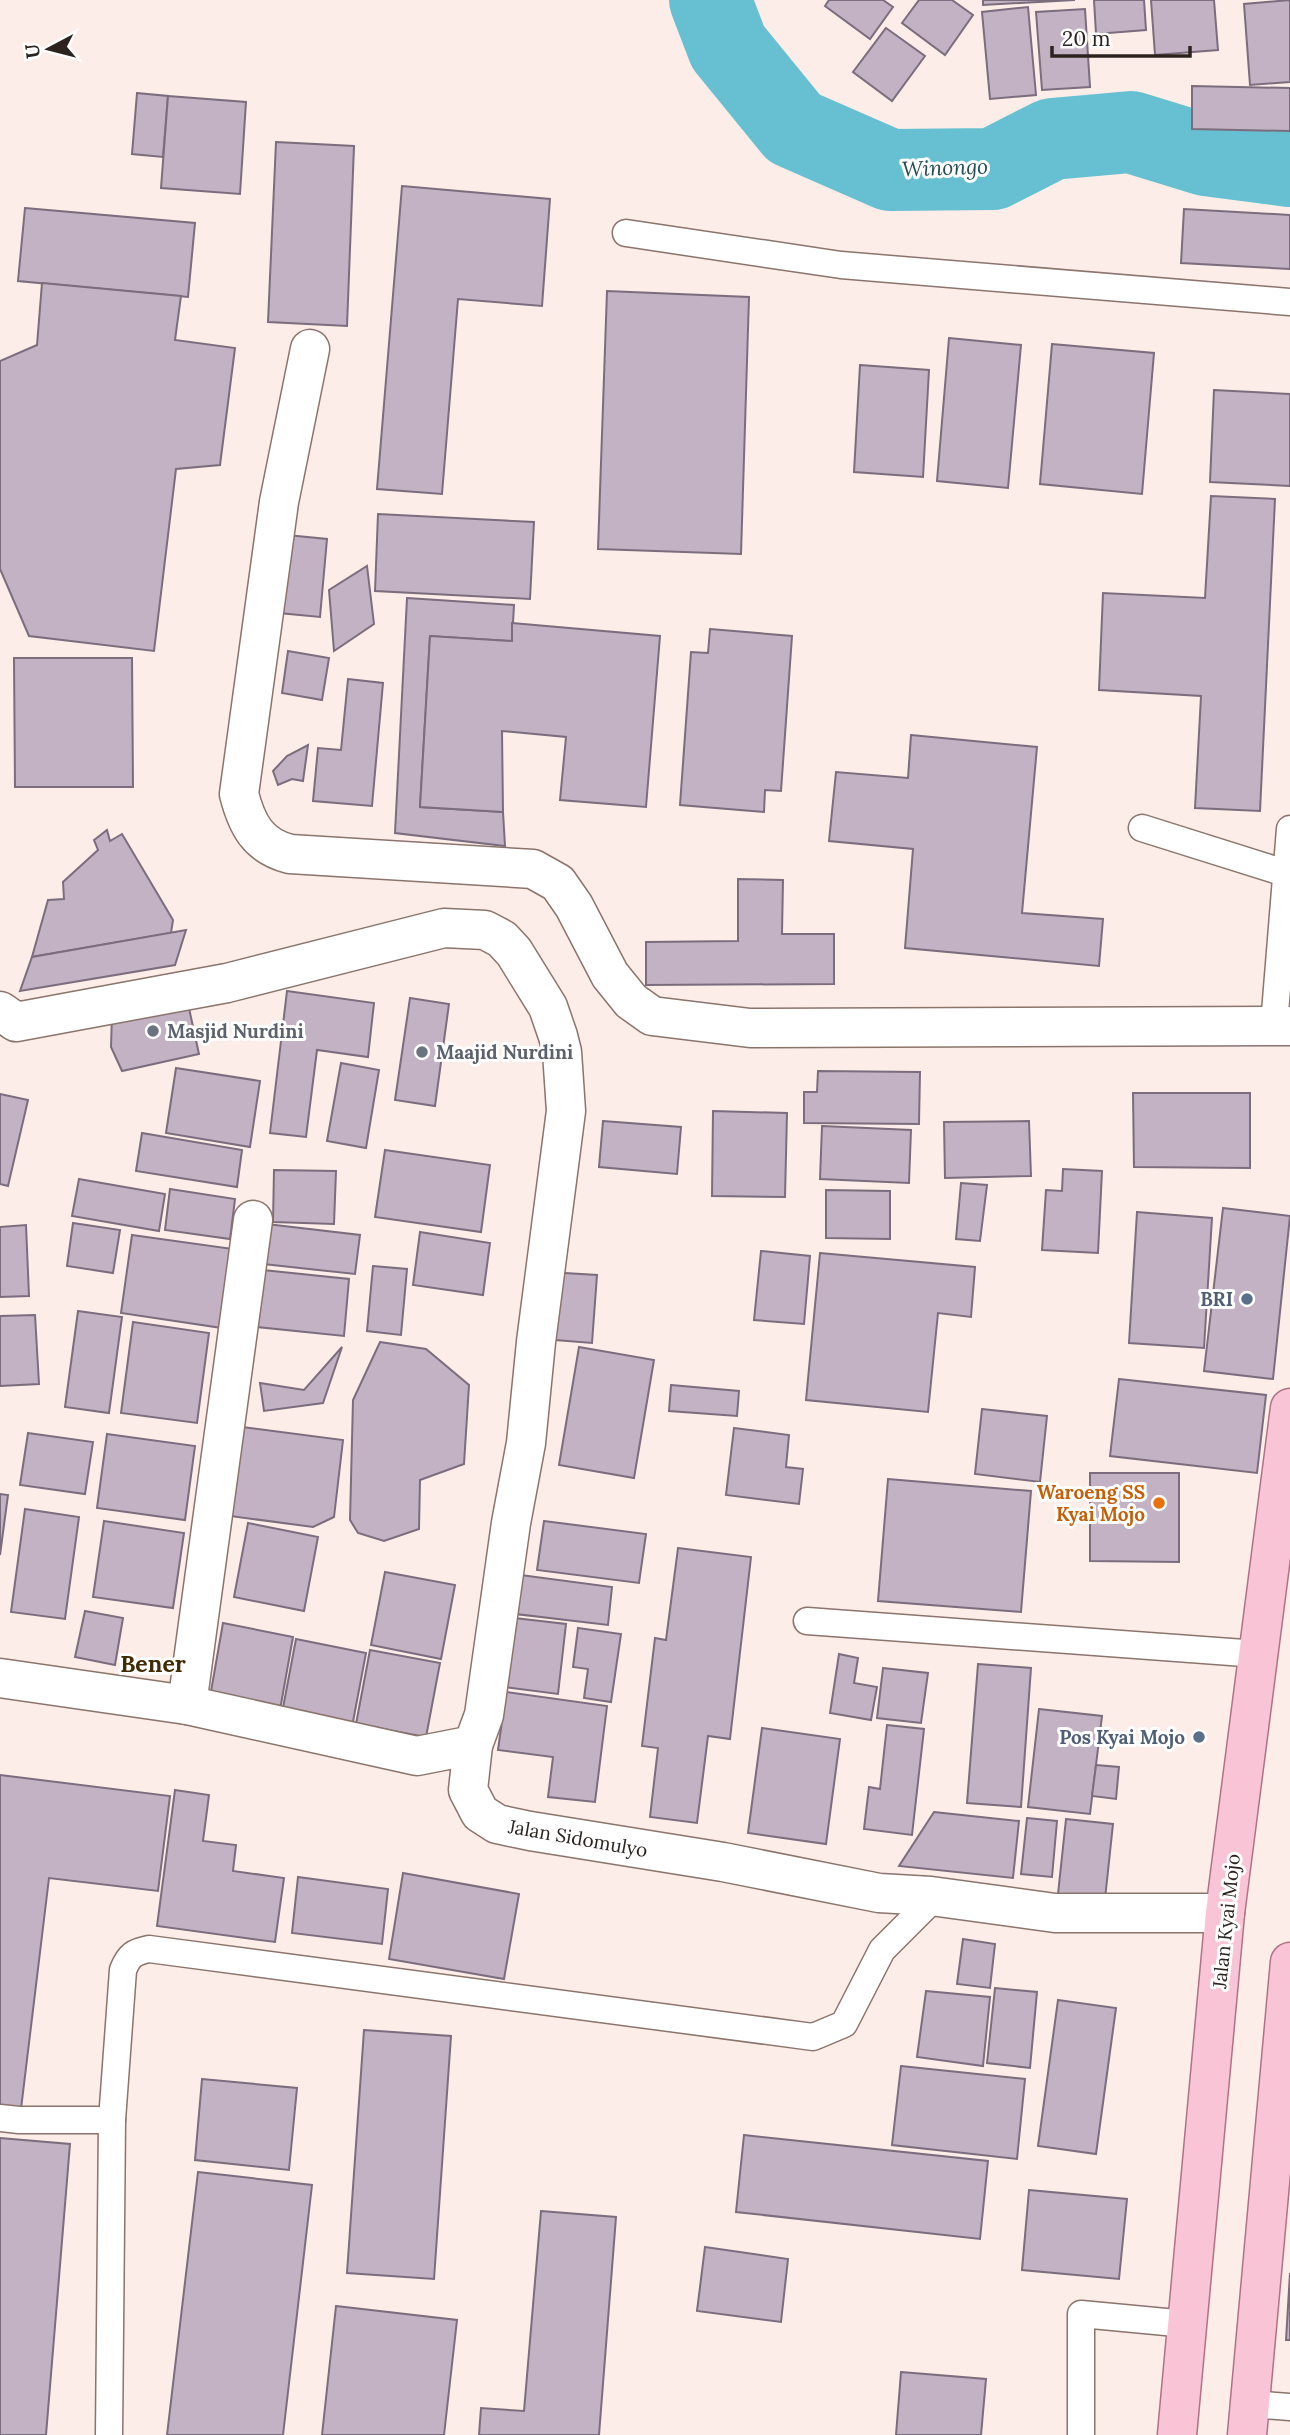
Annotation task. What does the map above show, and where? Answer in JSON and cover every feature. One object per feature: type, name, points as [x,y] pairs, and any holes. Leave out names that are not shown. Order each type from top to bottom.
[{"type":"main road","name":"Jalan Kyai Mojo","points":[[1177,2435],[1225,1913],[1290,1408]]},
{"type":"main road","points":[[1248,2419],[1287,2021],[1290,1962]]},
{"type":"street","points":[[310,349],[279,502],[239,794],[246,820],[274,850],[290,854],[533,869],[558,883],[574,906],[610,975],[631,1001],[652,1016],[750,1028],[1282,1026]]},
{"type":"street","name":"Jalan Sidomulyo","points":[[5,1022],[226,983],[444,928],[485,930],[502,939],[548,1007],[562,1052],[566,1111],[539,1317],[526,1443],[511,1523],[484,1715],[473,1745],[468,1790],[480,1813],[497,1824],[530,1831],[723,1862],[879,1893],[931,1896],[1055,1913],[1225,1913]]},
{"type":"street","points":[[187,1706],[253,1220]]},
{"type":"street","points":[[0,1678],[187,1706],[417,1756],[473,1745]]},
{"type":"lane","points":[[626,233],[841,265],[1290,302]]},
{"type":"lane","points":[[1142,828],[1285,873]]},
{"type":"lane","points":[[1282,1026],[1285,873],[1290,829]]},
{"type":"lane","points":[[807,1621],[1258,1654]]},
{"type":"lane","points":[[109,2435],[112,2120],[123,1970],[128,1957],[135,1952],[149,1949],[813,2036],[844,2024],[882,1950],[929,1903],[931,1896]]},
{"type":"lane","points":[[0,2118],[112,2120]]},
{"type":"lane","points":[[1081,2435],[1082,2314],[1187,2324]]},
{"type":"lane","points":[[1248,2419],[1290,2407]]},
{"type":"building","points":[[829,0],[883,0],[893,7],[870,39],[825,6]]},
{"type":"building","points":[[919,0],[952,0],[973,15],[945,55],[902,23]]},
{"type":"building","points":[[983,0],[1075,0],[983,5]]},
{"type":"building","points":[[1094,0],[1144,0],[1146,30],[1096,34]]},
{"type":"building","points":[[1151,0],[1214,0],[1218,50],[1155,55]]},
{"type":"building","points":[[1290,0],[1290,82],[1250,85],[1244,4]]},
{"type":"building","points":[[1028,7],[1036,95],[990,99],[982,12]]},
{"type":"building","points":[[1085,9],[1090,87],[1042,90],[1036,12]]},
{"type":"building","points":[[886,28],[925,56],[892,101],[853,72]]},
{"type":"building","points":[[1192,86],[1290,88],[1290,131],[1192,129]]},
{"type":"building","points":[[137,93],[168,96],[163,157],[132,154]]},
{"type":"building","points":[[168,96],[246,102],[240,194],[161,188]]},
{"type":"building","points":[[276,142],[354,146],[347,326],[268,322]]},
{"type":"building","points":[[402,186],[550,199],[542,306],[458,299],[442,494],[377,489]]},
{"type":"building","points":[[25,208],[195,223],[188,297],[18,281]]},
{"type":"building","points":[[1184,209],[1290,215],[1290,269],[1181,263]]},
{"type":"building","points":[[42,283],[181,296],[175,340],[235,348],[220,465],[176,469],[154,651],[29,636],[0,569],[0,361],[37,345]]},
{"type":"building","points":[[607,291],[749,297],[741,554],[598,549]]},
{"type":"building","points":[[949,338],[1021,345],[1008,488],[937,481]]},
{"type":"building","points":[[1052,344],[1154,353],[1142,494],[1040,484]]},
{"type":"building","points":[[860,365],[929,370],[923,477],[854,472]]},
{"type":"building","points":[[1214,390],[1290,394],[1290,486],[1210,482]]},
{"type":"building","points":[[1211,496],[1275,499],[1260,811],[1195,808],[1201,696],[1099,690],[1103,593],[1205,598]]},
{"type":"building","points":[[378,514],[534,522],[530,599],[375,591]]},
{"type":"building","points":[[287,535],[327,539],[320,617],[279,613]]},
{"type":"building","points":[[367,566],[374,624],[334,651],[329,590]]},
{"type":"building","points":[[407,598],[514,605],[512,641],[430,636],[420,807],[503,812],[505,846],[395,833]]},
{"type":"building","points":[[512,623],[660,636],[646,807],[560,800],[566,737],[502,731],[503,812],[420,807],[430,636],[512,641]]},
{"type":"building","points":[[710,629],[792,636],[781,791],[765,790],[764,812],[680,805],[691,652],[708,653]]},
{"type":"building","points":[[288,651],[329,658],[322,700],[282,693]]},
{"type":"building","points":[[14,658],[132,658],[133,787],[15,787]]},
{"type":"building","points":[[348,679],[383,683],[372,806],[313,801],[318,748],[341,750]]},
{"type":"building","points":[[911,735],[1037,747],[1022,913],[1103,919],[1099,966],[905,948],[913,849],[829,841],[836,772],[908,778]]},
{"type":"building","points":[[308,745],[303,781],[292,779],[278,785],[273,771],[287,756]]},
{"type":"building","points":[[107,830],[110,841],[122,834],[173,920],[171,933],[32,957],[48,900],[64,899],[63,882],[98,850],[94,840]]},
{"type":"building","points":[[738,879],[783,880],[782,934],[834,934],[834,984],[646,985],[646,942],[738,941]]},
{"type":"building","points":[[186,930],[175,965],[20,991],[32,957]]},
{"type":"building","points":[[287,991],[374,1003],[368,1057],[317,1050],[306,1137],[270,1133]]},
{"type":"building","name":"Maajid Nurdini","points":[[410,998],[449,1004],[435,1106],[395,1100]]},
{"type":"building","name":"Masjid Nurdini","points":[[187,999],[199,1054],[122,1071],[111,1047],[112,1015]]},
{"type":"building","points":[[341,1063],[379,1070],[366,1148],[327,1141]]},
{"type":"building","points":[[176,1068],[260,1081],[250,1147],[166,1133]]},
{"type":"building","points":[[818,1071],[920,1072],[919,1124],[804,1123],[804,1092],[817,1092]]},
{"type":"building","points":[[1133,1093],[1250,1093],[1250,1168],[1134,1167]]},
{"type":"building","points":[[0,1094],[28,1100],[8,1186],[0,1184]]},
{"type":"building","points":[[713,1111],[787,1113],[785,1197],[712,1196]]},
{"type":"building","points":[[603,1121],[681,1127],[677,1174],[599,1167]]},
{"type":"building","points":[[1029,1121],[1031,1176],[945,1178],[944,1122]]},
{"type":"building","points":[[822,1126],[911,1130],[909,1183],[820,1179]]},
{"type":"building","points":[[142,1133],[242,1150],[237,1187],[136,1171]]},
{"type":"building","points":[[385,1150],[490,1165],[481,1232],[375,1217]]},
{"type":"building","points":[[1063,1169],[1102,1171],[1098,1253],[1042,1250],[1046,1190],[1062,1191]]},
{"type":"building","points":[[274,1170],[336,1171],[334,1224],[273,1222]]},
{"type":"building","points":[[79,1179],[165,1194],[159,1231],[72,1216]]},
{"type":"building","points":[[961,1183],[987,1185],[980,1241],[956,1239]]},
{"type":"building","points":[[170,1189],[235,1199],[230,1239],[165,1230]]},
{"type":"building","points":[[826,1190],[890,1191],[890,1239],[826,1238]]},
{"type":"building","name":"BRI","points":[[1223,1208],[1290,1216],[1273,1379],[1204,1371]]},
{"type":"building","points":[[1137,1212],[1212,1218],[1204,1348],[1129,1343]]},
{"type":"building","points":[[73,1223],[120,1230],[113,1273],[67,1266]]},
{"type":"building","points":[[258,1223],[360,1235],[355,1274],[253,1263]]},
{"type":"building","points":[[26,1225],[29,1296],[0,1297],[0,1227]]},
{"type":"building","points":[[420,1232],[490,1243],[483,1295],[413,1285]]},
{"type":"building","points":[[132,1235],[233,1249],[222,1328],[121,1313]]},
{"type":"building","points":[[761,1251],[810,1256],[804,1324],[754,1320]]},
{"type":"building","points":[[820,1253],[975,1267],[971,1317],[938,1313],[928,1412],[806,1400]]},
{"type":"building","points":[[373,1266],[407,1269],[401,1335],[367,1331]]},
{"type":"building","points":[[263,1270],[349,1279],[344,1336],[257,1327]]},
{"type":"building","points":[[548,1272],[597,1275],[592,1343],[543,1339]]},
{"type":"building","points":[[78,1311],[122,1317],[109,1413],[65,1407]]},
{"type":"building","points":[[35,1315],[39,1384],[0,1386],[0,1316]]},
{"type":"building","points":[[133,1322],[209,1333],[197,1423],[121,1413]]},
{"type":"building","points":[[380,1342],[426,1349],[469,1385],[464,1464],[420,1480],[419,1529],[384,1541],[358,1533],[350,1520],[353,1400]]},
{"type":"building","points":[[342,1347],[323,1403],[264,1411],[260,1383],[304,1390]]},
{"type":"building","points":[[579,1347],[654,1360],[634,1478],[559,1465]]},
{"type":"building","points":[[1119,1379],[1266,1395],[1257,1473],[1110,1456]]},
{"type":"building","points":[[671,1385],[739,1391],[737,1416],[669,1411]]},
{"type":"building","points":[[982,1409],[1047,1416],[1040,1482],[975,1474]]},
{"type":"building","points":[[234,1426],[343,1440],[334,1517],[313,1527],[223,1515]]},
{"type":"building","points":[[734,1428],[789,1435],[786,1467],[803,1469],[799,1504],[726,1495]]},
{"type":"building","points":[[28,1433],[93,1442],[85,1494],[20,1485]]},
{"type":"building","points":[[107,1434],[195,1446],[185,1520],[97,1508]]},
{"type":"building","points":[[1090,1473],[1179,1473],[1179,1562],[1090,1561]]},
{"type":"building","points":[[888,1479],[1031,1491],[1021,1612],[878,1601]]},
{"type":"building","points":[[0,1494],[8,1495],[0,1555]]},
{"type":"building","points":[[25,1509],[79,1517],[65,1619],[11,1612]]},
{"type":"building","points":[[104,1521],[184,1533],[173,1608],[93,1597]]},
{"type":"building","points":[[544,1521],[646,1534],[639,1583],[537,1570]]},
{"type":"building","points":[[248,1523],[318,1537],[304,1611],[234,1597]]},
{"type":"building","points":[[678,1548],[751,1557],[730,1739],[708,1736],[697,1823],[650,1817],[658,1748],[642,1746],[655,1638],[666,1640]]},
{"type":"building","points":[[385,1572],[455,1585],[441,1659],[371,1645]]},
{"type":"building","points":[[513,1574],[612,1587],[608,1625],[507,1613]]},
{"type":"building","points":[[85,1611],[123,1618],[115,1665],[75,1657]]},
{"type":"building","points":[[506,1617],[566,1624],[558,1694],[497,1686]]},
{"type":"building","points":[[223,1623],[293,1637],[280,1710],[210,1697]]},
{"type":"building","points":[[578,1628],[621,1634],[611,1702],[584,1698],[588,1669],[573,1667]]},
{"type":"building","points":[[296,1639],[366,1653],[352,1727],[282,1713]]},
{"type":"building","points":[[370,1650],[440,1663],[426,1737],[356,1724]]},
{"type":"building","points":[[839,1654],[858,1658],[854,1683],[877,1687],[871,1720],[830,1713]]},
{"type":"building","points":[[978,1664],[1031,1668],[1021,1807],[967,1803]]},
{"type":"building","points":[[883,1668],[928,1673],[921,1723],[877,1718]]},
{"type":"building","points":[[506,1692],[607,1706],[595,1802],[548,1797],[553,1757],[498,1750]]},
{"type":"building","points":[[1039,1709],[1102,1716],[1090,1814],[1028,1807]]},
{"type":"building","points":[[887,1725],[924,1729],[912,1835],[864,1829],[869,1787],[880,1789]]},
{"type":"building","points":[[762,1728],[840,1739],[826,1844],[748,1833]]},
{"type":"building","points":[[1096,1765],[1119,1767],[1116,1799],[1092,1796]]},
{"type":"building","points":[[0,1775],[170,1796],[158,1891],[49,1878],[21,2109],[0,2107]]},
{"type":"building","points":[[175,1790],[209,1795],[203,1841],[236,1845],[233,1871],[284,1878],[275,1942],[157,1926]]},
{"type":"building","points":[[934,1812],[1019,1821],[1013,1878],[899,1866]]},
{"type":"building","points":[[1027,1818],[1057,1821],[1052,1877],[1021,1874]]},
{"type":"building","points":[[1066,1819],[1113,1824],[1105,1899],[1058,1894]]},
{"type":"building","points":[[403,1873],[519,1894],[504,1979],[389,1959]]},
{"type":"building","points":[[298,1877],[388,1889],[382,1944],[292,1933]]},
{"type":"building","points":[[963,1939],[995,1944],[990,1988],[957,1984]]},
{"type":"building","points":[[995,1988],[1037,1992],[1030,2068],[987,2063]]},
{"type":"building","points":[[926,1991],[990,1997],[983,2066],[917,2057]]},
{"type":"building","points":[[1058,2000],[1116,2008],[1096,2154],[1038,2146]]},
{"type":"building","points":[[364,2030],[451,2036],[434,2279],[347,2273]]},
{"type":"building","points":[[901,2066],[1025,2079],[1017,2159],[892,2145]]},
{"type":"building","points":[[202,2079],[297,2088],[289,2170],[195,2160]]},
{"type":"building","points":[[744,2135],[988,2161],[980,2239],[736,2212]]},
{"type":"building","points":[[0,2138],[70,2144],[46,2435],[0,2435]]},
{"type":"building","points":[[198,2172],[312,2185],[283,2435],[167,2435]]},
{"type":"building","points":[[1029,2190],[1127,2199],[1119,2279],[1022,2270]]},
{"type":"building","points":[[541,2211],[616,2217],[599,2435],[479,2435],[481,2408],[524,2411]]},
{"type":"building","points":[[705,2247],[788,2259],[781,2322],[697,2311]]},
{"type":"building","points":[[1290,2273],[1290,2340],[1286,2340]]},
{"type":"building","points":[[336,2306],[457,2320],[444,2435],[322,2435]]},
{"type":"building","points":[[901,2372],[986,2379],[981,2435],[896,2435]]},
{"type":"waterway","name":"Winongo","points":[[710,0],[728,47],[794,128],[890,170],[993,169],[1052,139],[1131,132],[1206,155],[1290,166]]},
{"type":"place","name":"Masjid Nurdini","points":[[153,1031]]},
{"type":"place","name":"Maajid Nurdini","points":[[422,1052]]},
{"type":"place","name":"BRI","points":[[1247,1299]]},
{"type":"place","name":"Waroeng SS Kyai Mojo","points":[[1159,1503]]},
{"type":"place","name":"Pos Kyai Mojo","points":[[1199,1737]]},
{"type":"district","name":"Bener","points":[[153,1664]]}]
